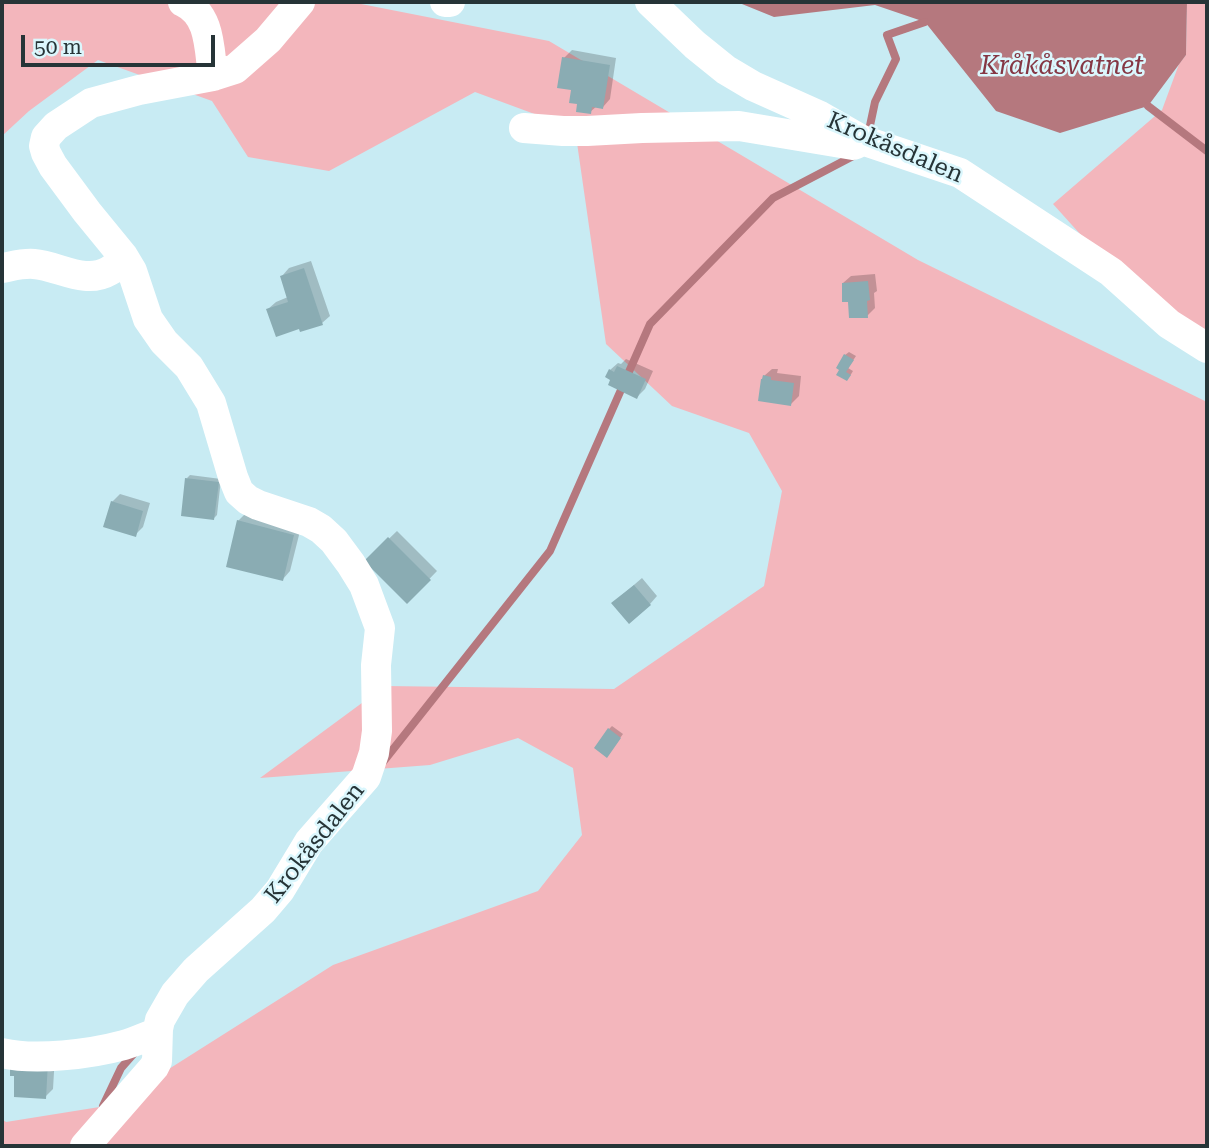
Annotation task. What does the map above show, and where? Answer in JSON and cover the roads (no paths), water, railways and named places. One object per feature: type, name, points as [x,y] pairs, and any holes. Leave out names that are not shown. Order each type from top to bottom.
[{"type":"street","points":[[183,2],[199,14],[206,27],[213,75]]},
{"type":"street","name":"Krokåsdalen","points":[[85,1146],[154,1067],[157,1061],[160,1020],[175,994],[196,970],[263,910],[280,890],[309,842],[366,777],[374,753],[377,731],[376,665],[380,628],[364,585],[334,541],[309,522],[258,505],[239,492],[211,402],[189,367],[164,342],[148,319],[123,256],[53,166],[44,146],[46,137],[56,126],[91,103],[235,69],[268,40],[300,2]]},
{"type":"street","name":"Krokåsdalen","points":[[650,2],[695,45],[726,70],[753,86],[820,116],[862,140],[960,173],[1111,272],[1169,324],[1207,348]]},
{"type":"street","points":[[524,128],[587,131],[739,126],[853,145],[862,140]]},
{"type":"street","points":[[2,268],[36,264],[92,277],[101,276],[116,267],[123,256]]},
{"type":"street","points":[[2,1053],[16,1056],[52,1056],[108,1049],[127,1045],[156,1033],[158,1029]]},
{"type":"water","name":"Kråkåsvatnet","points":[[737,2],[1187,2],[1186,55],[1148,106],[1060,133],[996,111],[925,22],[875,5],[774,17]]},
{"type":"waterway","points":[[868,135],[875,102],[896,59],[887,35],[925,22]]},
{"type":"waterway","points":[[1148,106],[1207,151]]},
{"type":"waterway","points":[[383,762],[550,551],[650,324],[773,198],[857,154]]},
{"type":"waterway","points":[[103,1106],[121,1068],[136,1051]]}]
